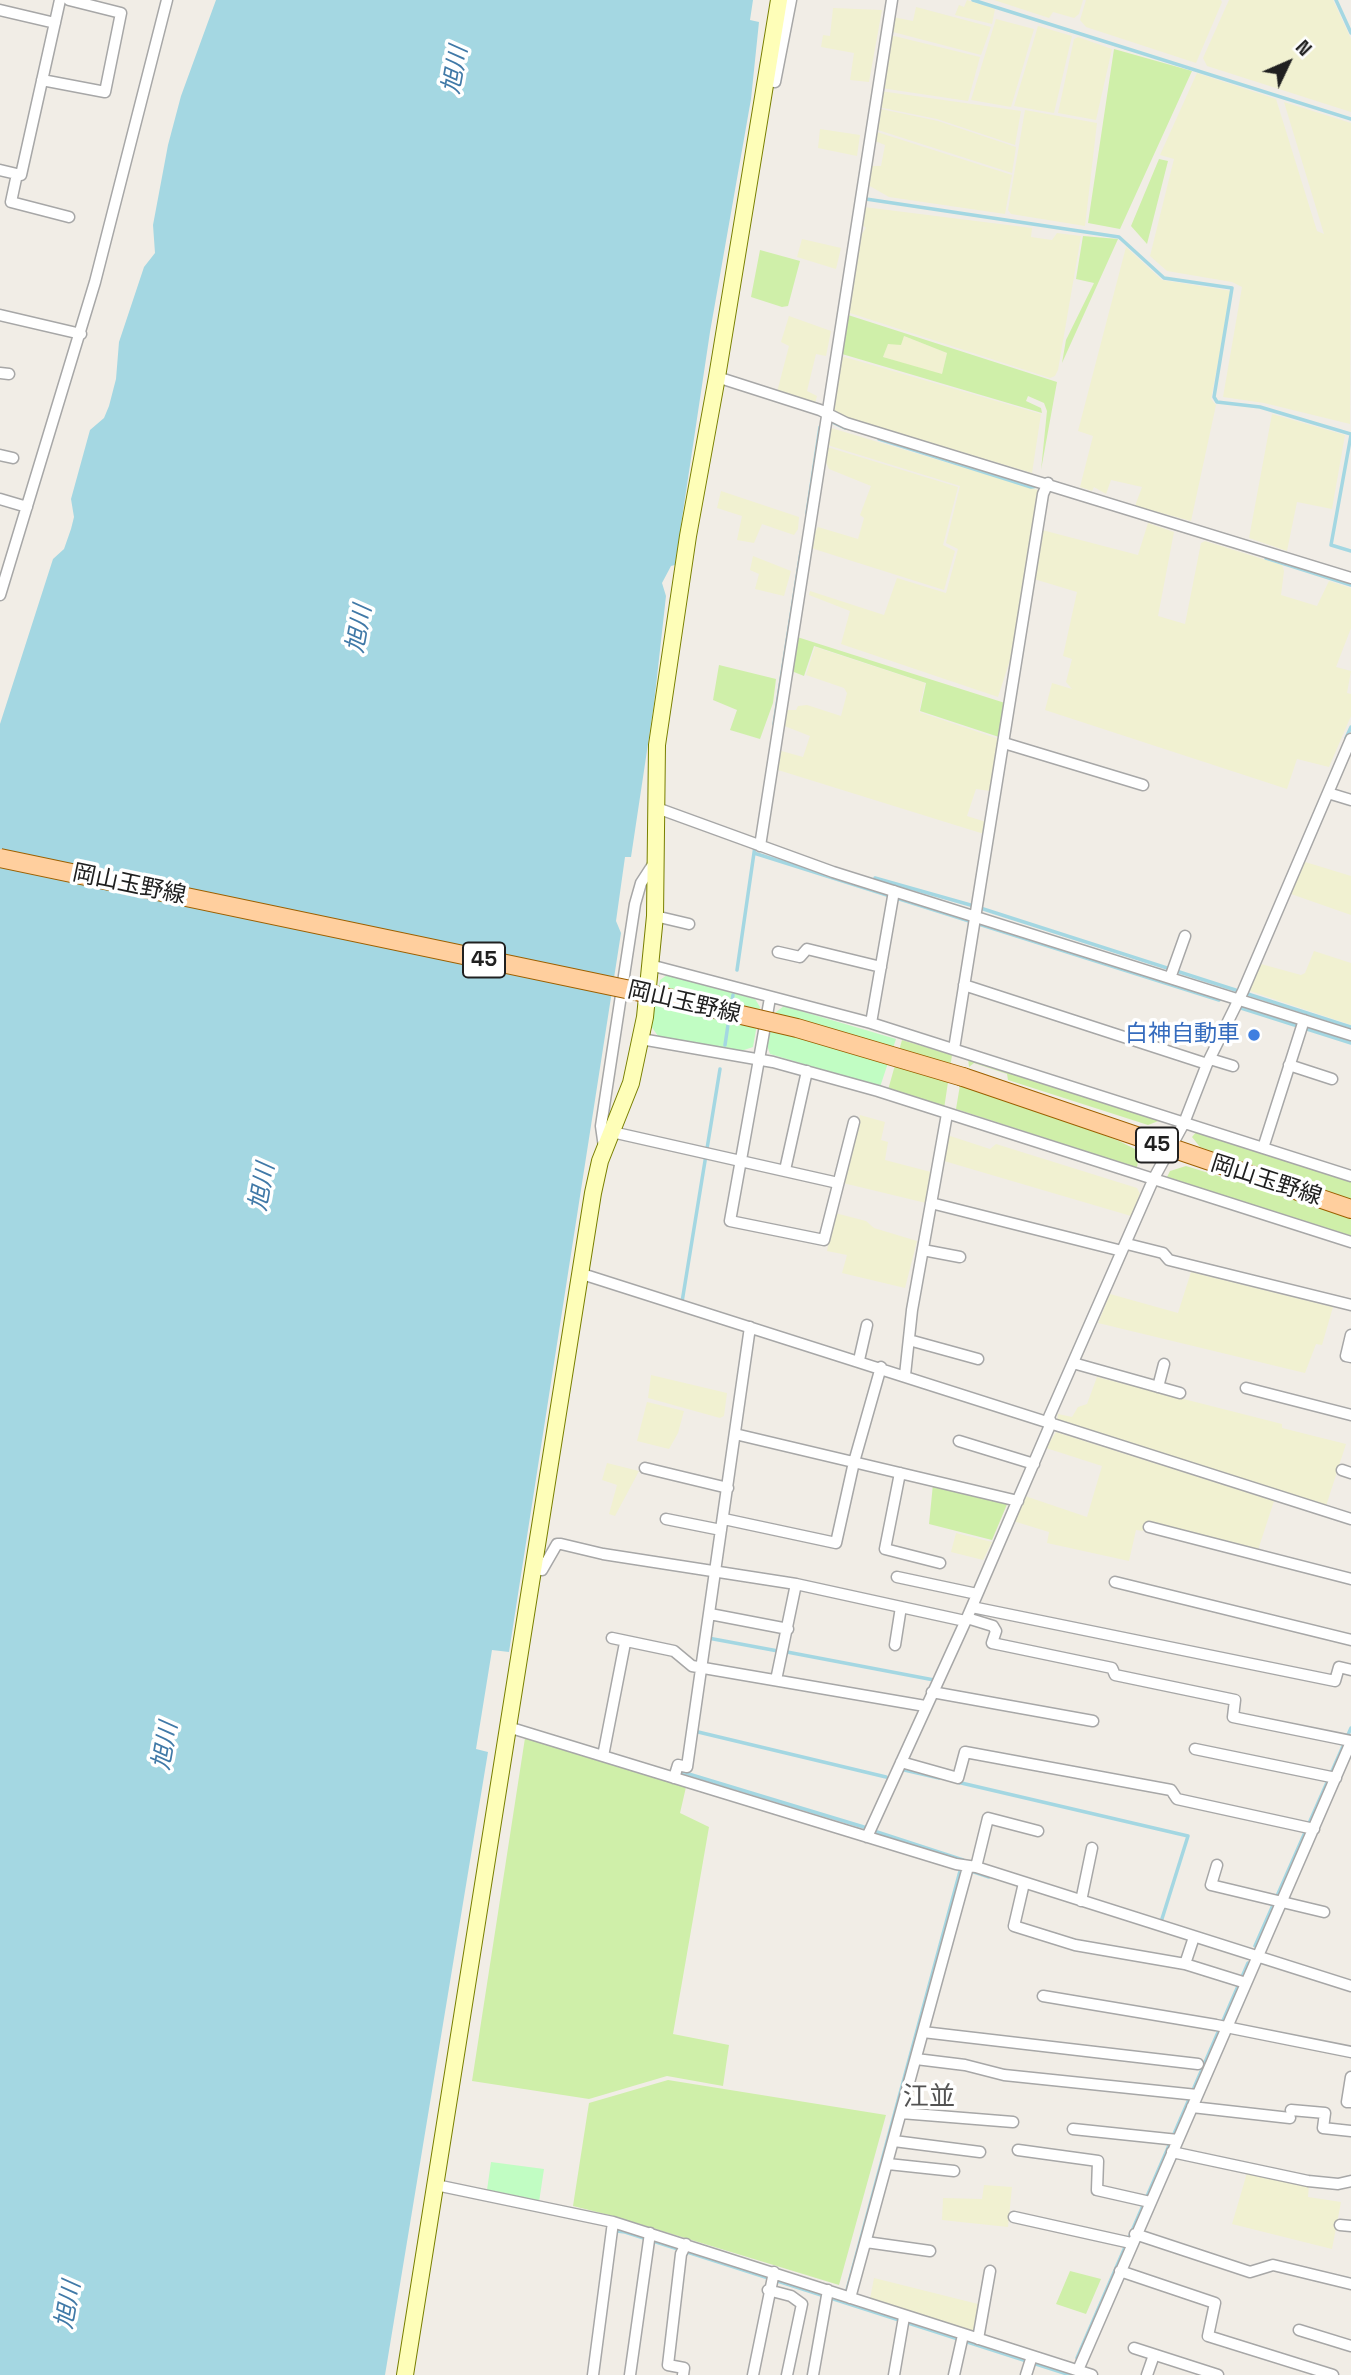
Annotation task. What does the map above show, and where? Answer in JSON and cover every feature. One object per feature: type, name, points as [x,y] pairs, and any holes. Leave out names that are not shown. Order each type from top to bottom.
[{"type":"main road","name":"岡山玉野線","points":[[0,858],[797,1028],[964,1077],[1171,1150],[1351,1209]]},
{"type":"street","points":[[0,170],[21,175],[60,0]]},
{"type":"street","points":[[42,80],[105,92],[121,13],[69,0]]},
{"type":"street","points":[[1,591],[81,334],[167,0]]},
{"type":"street","points":[[405,2375],[593,1193],[604,1151],[628,1093],[641,1039],[654,916],[657,745],[688,536],[718,377],[779,0]]},
{"type":"street","points":[[766,80],[775,82],[792,0]]},
{"type":"street","points":[[756,845],[892,0]]},
{"type":"street","points":[[0,10],[55,23]]},
{"type":"street","points":[[17,174],[11,202],[69,217]]},
{"type":"street","points":[[0,315],[81,334]]},
{"type":"street","points":[[718,377],[938,452],[1351,578]]},
{"type":"street","points":[[0,455],[13,458]]},
{"type":"street","points":[[954,1049],[1047,486]]},
{"type":"street","points":[[0,499],[27,507]]},
{"type":"street","points":[[869,1832],[972,1607],[974,1593],[1030,1463],[1051,1423],[1049,1417],[1154,1178],[1184,1123],[1351,739]]},
{"type":"street","points":[[1004,743],[1143,785]]},
{"type":"street","points":[[1328,793],[1351,800]]},
{"type":"street","points":[[657,808],[893,896],[976,916],[1172,973],[1241,994],[1302,1025],[1351,1035]]},
{"type":"street","points":[[604,1151],[601,1126],[635,904],[641,883],[656,860]]},
{"type":"street","points":[[871,1023],[893,896]]},
{"type":"street","points":[[654,916],[689,924]]},
{"type":"street","points":[[1172,973],[1185,936]]},
{"type":"street","points":[[778,952],[800,957],[807,949],[881,967]]},
{"type":"street","points":[[650,965],[871,1023],[1351,1176]]},
{"type":"street","points":[[964,985],[1209,1061],[1233,1066]]},
{"type":"street","points":[[770,998],[730,1221],[824,1240],[854,1122]]},
{"type":"street","points":[[1262,1148],[1302,1025]]},
{"type":"street","points":[[641,1039],[807,1071],[1351,1242]]},
{"type":"street","points":[[1289,1065],[1332,1079]]},
{"type":"street","points":[[785,1170],[807,1071]]},
{"type":"street","points":[[905,1375],[947,1114]]},
{"type":"street","points":[[612,1132],[707,1151],[838,1183]]},
{"type":"street","points":[[931,1203],[1125,1247],[1163,1253],[1169,1260],[1351,1306]]},
{"type":"street","points":[[923,1250],[960,1257]]},
{"type":"street","points":[[579,1273],[750,1330],[859,1360],[880,1371],[905,1375],[1351,1519]]},
{"type":"street","points":[[859,1360],[867,1325]]},
{"type":"street","points":[[674,1778],[678,1765],[683,1766],[698,1667],[710,1614],[712,1571],[723,1487],[736,1434],[750,1330]]},
{"type":"street","points":[[1351,1335],[1346,1356],[1351,1357]]},
{"type":"street","points":[[909,1340],[978,1359]]},
{"type":"street","points":[[1073,1363],[1180,1393]]},
{"type":"street","points":[[1158,1387],[1164,1364]]},
{"type":"street","points":[[666,1519],[836,1543],[854,1462],[880,1371]]},
{"type":"street","points":[[1246,1388],[1351,1415]]},
{"type":"street","points":[[736,1434],[1015,1500]]},
{"type":"street","points":[[959,1441],[1030,1463]]},
{"type":"street","points":[[645,1468],[723,1487]]},
{"type":"street","points":[[900,1473],[886,1549],[940,1563]]},
{"type":"street","points":[[1149,1527],[1351,1579]]},
{"type":"street","points":[[532,1569],[542,1570],[557,1544],[561,1544],[773,1583],[796,1584],[993,1626],[996,1631],[992,1643],[1112,1668],[1115,1675],[1235,1700],[1233,1717],[1349,1740],[1277,1901],[1258,1956],[1242,1981],[1193,2094],[1192,2106],[1173,2139],[1172,2152],[1145,2201],[1120,2271],[1073,2372]]},
{"type":"street","points":[[897,1577],[974,1593]]},
{"type":"street","points":[[1115,1582],[1351,1640]]},
{"type":"street","points":[[776,1680],[796,1584]]},
{"type":"street","points":[[895,1646],[901,1607]]},
{"type":"street","points":[[972,1607],[1335,1681],[1339,1667],[1351,1670]]},
{"type":"street","points":[[710,1614],[788,1629]]},
{"type":"street","points":[[611,1638],[674,1651],[698,1667],[925,1706]]},
{"type":"street","points":[[603,1756],[625,1643]]},
{"type":"street","points":[[932,1692],[1093,1721]]},
{"type":"street","points":[[508,1727],[674,1778],[869,1832],[1024,1886],[1081,1901],[1193,1939],[1258,1956],[1351,1986]]},
{"type":"street","points":[[1195,1749],[1332,1777]]},
{"type":"street","points":[[901,1762],[958,1778],[965,1752],[1171,1790],[1177,1800],[1310,1828]]},
{"type":"street","points":[[850,2298],[966,1866],[988,1818],[1038,1831]]},
{"type":"street","points":[[1081,1901],[1091,1848]]},
{"type":"street","points":[[1217,1865],[1211,1885],[1324,1912]]},
{"type":"street","points":[[1024,1886],[1014,1926],[1075,1945],[1185,1964],[1242,1981]]},
{"type":"street","points":[[1185,1964],[1193,1939]]},
{"type":"street","points":[[1043,1996],[1222,2026],[1351,2052]]},
{"type":"street","points":[[923,2032],[1198,2064]]},
{"type":"street","points":[[916,2059],[965,2065],[1004,2075],[1193,2094]]},
{"type":"street","points":[[1351,2077],[1347,2102],[1351,2102]]},
{"type":"street","points":[[1192,2106],[1291,2114],[1325,2113],[1323,2128],[1351,2131]]},
{"type":"street","points":[[901,2113],[1013,2122]]},
{"type":"street","points":[[1073,2129],[1173,2139]]},
{"type":"street","points":[[894,2141],[980,2152]]},
{"type":"street","points":[[1017,2150],[1098,2161],[1097,2190],[1145,2201]]},
{"type":"street","points":[[1172,2152],[1282,2176],[1338,2184],[1351,2181]]},
{"type":"street","points":[[888,2164],[954,2171]]},
{"type":"street","points":[[436,2185],[613,2222],[771,2280],[850,2298],[903,2320],[962,2339],[978,2339],[1029,2364],[1092,2375]]},
{"type":"street","points":[[1014,2217],[1129,2240],[1250,2272],[1273,2265],[1351,2284]]},
{"type":"street","points":[[593,2375],[613,2222]]},
{"type":"street","points":[[630,2375],[648,2237]]},
{"type":"street","points":[[866,2242],[930,2251]]},
{"type":"street","points":[[683,2375],[684,2368],[668,2365],[684,2248]]},
{"type":"street","points":[[978,2339],[990,2271]]},
{"type":"street","points":[[1120,2271],[1215,2303],[1208,2336],[1333,2375]]},
{"type":"street","points":[[771,2280],[794,2287],[802,2304],[787,2375]]},
{"type":"street","points":[[754,2375],[771,2280]]},
{"type":"street","points":[[813,2375],[827,2294]]},
{"type":"street","points":[[894,2375],[903,2320]]},
{"type":"street","points":[[1299,2330],[1351,2346]]},
{"type":"street","points":[[954,2375],[962,2339]]},
{"type":"street","points":[[1134,2348],[1218,2375]]},
{"type":"street","points":[[1147,2375],[1154,2355]]},
{"type":"green space","points":[[967,0],[995,9],[992,24],[955,15],[959,5],[964,7]]},
{"type":"green space","points":[[994,0],[1083,0],[1079,14],[1074,18],[1053,12],[1049,18]]},
{"type":"green space","points":[[1086,0],[1222,2],[1196,63],[1086,27],[1080,20]]},
{"type":"green space","points":[[1229,0],[1333,0],[1351,39],[1351,112],[1207,66],[1203,58]]},
{"type":"green space","points":[[916,7],[991,27],[981,55],[889,31],[893,17],[913,21]]},
{"type":"green space","points":[[833,8],[882,10],[869,82],[850,80],[854,53],[821,47],[823,35],[830,36]]},
{"type":"green space","points":[[996,19],[1034,29],[1011,107],[971,100]]},
{"type":"green space","points":[[1038,26],[1072,36],[1054,113],[1014,106]]},
{"type":"green space","points":[[890,35],[980,57],[968,101],[881,88]]},
{"type":"green space","points":[[1078,37],[1112,49],[1096,120],[1058,113],[1074,39]]},
{"type":"green space","points":[[1114,49],[1192,71],[1120,229],[1088,223]]},
{"type":"green space","points":[[1197,73],[1276,99],[1317,231],[1324,234],[1284,102],[1351,123],[1350,424],[1264,403],[1223,397],[1242,287],[1232,282],[1167,271],[1150,256],[1174,159],[1160,155]]},
{"type":"green space","points":[[880,91],[1021,111],[1015,145],[937,119],[878,107]]},
{"type":"green space","points":[[881,109],[938,121],[1016,147],[1012,173],[878,130]]},
{"type":"green space","points":[[1025,110],[1097,123],[1085,226],[1011,214],[1008,210]]},
{"type":"green space","points":[[820,129],[860,135],[857,156],[818,148]]},
{"type":"green space","points":[[877,132],[1012,175],[1005,214],[889,197],[868,185],[869,166],[881,166],[885,145],[875,141]]},
{"type":"green space","points":[[1159,159],[1168,161],[1147,244],[1131,226]]},
{"type":"green space","points":[[864,207],[1032,228],[1031,237],[1052,240],[1057,233],[1081,236],[1055,376],[1050,378],[847,312],[858,239],[866,228],[861,224]]},
{"type":"green space","points":[[1083,236],[1118,239],[1062,363],[1066,340],[1094,283],[1076,279]]},
{"type":"green space","points":[[802,239],[841,248],[836,269],[797,257]]},
{"type":"green space","points":[[1126,247],[1162,280],[1232,291],[1211,399],[1216,405],[1191,521],[1135,506],[1142,487],[1111,480],[1106,494],[1094,487],[1092,491],[1080,487],[1093,436],[1078,431]]},
{"type":"green space","points":[[760,250],[800,261],[788,306],[782,307],[751,297]]},
{"type":"green space","points":[[848,315],[1057,382],[1041,470],[1047,411],[1044,403],[1028,396],[1026,401],[1041,408],[1042,413],[842,354]],"holes":[[[904,336],[947,353],[942,374],[883,357],[888,344],[901,345]]]},
{"type":"green space","points":[[789,316],[831,331],[826,356],[816,354],[807,391],[817,396],[815,404],[777,392],[789,346],[781,342]]},
{"type":"green space","points":[[904,336],[947,353],[942,375],[883,357],[887,344],[895,343]]},
{"type":"green space","points":[[841,356],[1041,414],[1032,473],[841,416],[833,411],[833,403]]},
{"type":"green space","points":[[1272,414],[1345,435],[1332,509],[1297,502],[1287,551],[1249,538]]},
{"type":"green space","points":[[828,427],[1038,490],[1011,657],[998,697],[841,644],[850,611],[809,595],[810,591],[884,615],[897,578],[946,593],[958,549],[946,543],[960,486],[824,444]]},
{"type":"green space","points":[[824,446],[958,487],[943,545],[955,551],[944,590],[811,548],[812,537],[818,527],[858,539],[864,518],[860,515],[871,486],[829,469],[824,458]]},
{"type":"green space","points":[[721,491],[799,517],[798,529],[794,535],[762,524],[754,543],[737,540],[742,516],[717,508]]},
{"type":"green space","points":[[1148,523],[1174,532],[1158,616],[1185,624],[1201,543],[1205,541],[1282,565],[1284,571],[1281,595],[1317,606],[1329,581],[1351,588],[1351,628],[1336,667],[1351,671],[1347,693],[1351,694],[1351,716],[1329,767],[1297,759],[1287,789],[1045,710],[1052,683],[1072,689],[1066,682],[1072,659],[1063,656],[1077,592],[1034,579],[1042,530],[1138,555]]},
{"type":"green space","points":[[753,556],[791,571],[784,596],[755,589],[759,574],[750,570]]},
{"type":"green space","points":[[794,636],[1005,703],[999,737],[920,711],[926,683],[814,646],[804,676],[789,670]]},
{"type":"green space","points":[[815,647],[925,683],[919,712],[999,739],[990,791],[976,789],[967,816],[986,822],[984,834],[778,770],[778,750],[803,757],[810,736],[782,725],[785,710],[796,710],[798,706],[807,705],[841,716],[847,693],[844,688],[806,675]]},
{"type":"green space","points":[[719,665],[776,679],[773,703],[760,739],[730,730],[737,710],[713,700]]},
{"type":"green space","points":[[1302,861],[1351,876],[1351,915],[1291,894],[1289,890]]},
{"type":"green space","points":[[1314,951],[1351,963],[1351,1025],[1247,990],[1261,964],[1301,975],[1305,973]]},
{"type":"green space","points":[[667,975],[755,999],[760,1007],[753,1047],[738,1052],[658,1036],[651,1026],[660,980]]},
{"type":"green space","points":[[784,1006],[896,1039],[880,1087],[770,1054],[767,1045],[776,1012]]},
{"type":"green space","points":[[902,1040],[952,1055],[944,1109],[888,1090]]},
{"type":"green space","points":[[968,1058],[1161,1120],[1148,1125],[1008,1080],[1007,1074],[974,1063],[969,1067]]},
{"type":"green space","points":[[960,1085],[1032,1107],[1119,1141],[1139,1151],[1137,1168],[956,1109]]},
{"type":"green space","points":[[860,1115],[885,1122],[881,1140],[888,1142],[885,1160],[931,1172],[926,1203],[843,1183]]},
{"type":"green space","points":[[1197,1131],[1351,1180],[1351,1201],[1200,1147],[1192,1137]]},
{"type":"green space","points":[[947,1135],[990,1149],[996,1144],[1137,1188],[1140,1194],[1131,1216],[944,1161]]},
{"type":"green space","points":[[1186,1166],[1351,1217],[1351,1237],[1167,1177],[1170,1171]]},
{"type":"green space","points":[[835,1213],[866,1221],[874,1228],[917,1241],[905,1288],[842,1273],[847,1255],[827,1251]]},
{"type":"green space","points":[[1191,1272],[1333,1307],[1322,1345],[1316,1344],[1305,1373],[1098,1323],[1110,1294],[1178,1313]]},
{"type":"green space","points":[[651,1375],[727,1393],[724,1416],[720,1418],[648,1398]]},
{"type":"green space","points":[[1097,1377],[1282,1424],[1282,1428],[1346,1444],[1326,1506],[1057,1421],[1058,1414],[1072,1417],[1078,1407],[1087,1404]]},
{"type":"green space","points":[[647,1402],[684,1411],[678,1433],[669,1449],[637,1441]]},
{"type":"green space","points":[[1056,1432],[1274,1501],[1258,1550],[1145,1522],[1143,1531],[1136,1530],[1129,1561],[1047,1543],[1049,1532],[1013,1521],[1025,1496],[1087,1517],[1102,1466],[1046,1448]]},
{"type":"green space","points":[[607,1463],[639,1471],[615,1516],[609,1514],[617,1485],[602,1480]]},
{"type":"green space","points":[[933,1484],[1008,1502],[992,1540],[929,1524]]},
{"type":"green space","points":[[956,1533],[992,1542],[983,1560],[951,1552]]},
{"type":"green space","points":[[529,1736],[686,1787],[680,1813],[709,1827],[673,2034],[729,2045],[723,2086],[667,2076],[589,2099],[472,2081],[525,1738]]},
{"type":"green space","points":[[668,2080],[886,2115],[839,2285],[573,2206],[589,2103]]},
{"type":"green space","points":[[491,2162],[544,2169],[539,2202],[487,2190]]},
{"type":"green space","points":[[1247,2173],[1309,2184],[1308,2197],[1341,2202],[1332,2249],[1232,2224]]},
{"type":"green space","points":[[984,2185],[1012,2187],[1008,2227],[942,2220],[943,2198],[982,2199]]},
{"type":"green space","points":[[1070,2271],[1101,2279],[1086,2314],[1056,2304]]},
{"type":"green space","points":[[874,2278],[982,2305],[976,2333],[870,2299]]},
{"type":"water","name":"旭川","points":[[216,0],[753,0],[750,20],[759,22],[751,99],[710,332],[675,565],[671,566],[662,583],[666,596],[654,704],[631,857],[625,857],[616,921],[621,933],[509,1652],[492,1650],[476,1749],[488,1752],[385,2375],[0,2375],[0,724],[53,559],[64,549],[71,529],[74,517],[71,499],[90,430],[104,418],[109,406],[116,379],[119,342],[144,267],[155,253],[153,225],[168,145],[181,96]]},
{"type":"waterway","points":[[973,0],[1351,119]]},
{"type":"waterway","points":[[1336,0],[1351,33]]},
{"type":"waterway","points":[[866,199],[1119,237],[1164,278],[1232,288],[1214,397],[1217,402],[1260,407],[1351,434]]},
{"type":"waterway","points":[[830,421],[845,428]]},
{"type":"waterway","points":[[807,513],[820,427]]},
{"type":"waterway","points":[[1351,435],[1331,545],[1351,551]]},
{"type":"waterway","points":[[879,439],[1031,487],[1039,486]]},
{"type":"waterway","points":[[774,724],[801,552]]},
{"type":"waterway","points":[[1266,558],[1351,585]]},
{"type":"waterway","points":[[1346,738],[1351,727]]},
{"type":"waterway","points":[[737,970],[755,846]]},
{"type":"waterway","points":[[754,853],[1219,1000]]},
{"type":"waterway","points":[[875,878],[974,906],[1351,1027]]},
{"type":"waterway","points":[[731,1007],[733,995]]},
{"type":"waterway","points":[[1241,1008],[1351,1043]]},
{"type":"waterway","points":[[725,1045],[729,1018]]},
{"type":"waterway","points":[[682,1302],[720,1069]]},
{"type":"waterway","points":[[708,1638],[778,1651]]},
{"type":"waterway","points":[[787,1652],[934,1680],[936,1677]]},
{"type":"waterway","points":[[1255,1946],[1351,1728]]},
{"type":"waterway","points":[[694,1731],[886,1777]]},
{"type":"waterway","points":[[900,1769],[939,1778]]},
{"type":"waterway","points":[[683,1770],[682,1772],[867,1828]]},
{"type":"waterway","points":[[957,1782],[1188,1836],[1161,1922]]},
{"type":"waterway","points":[[847,2290],[963,1860],[874,1831]]},
{"type":"waterway","points":[[971,1871],[989,1877]]},
{"type":"waterway","points":[[1077,2358],[1248,1963]]},
{"type":"waterway","points":[[616,2234],[617,2231],[625,2232],[1070,2375]]},
{"type":"place","name":"白神自動車","points":[[1254,1035]]},
{"type":"district","name":"江並","points":[[929,2098]]}]
